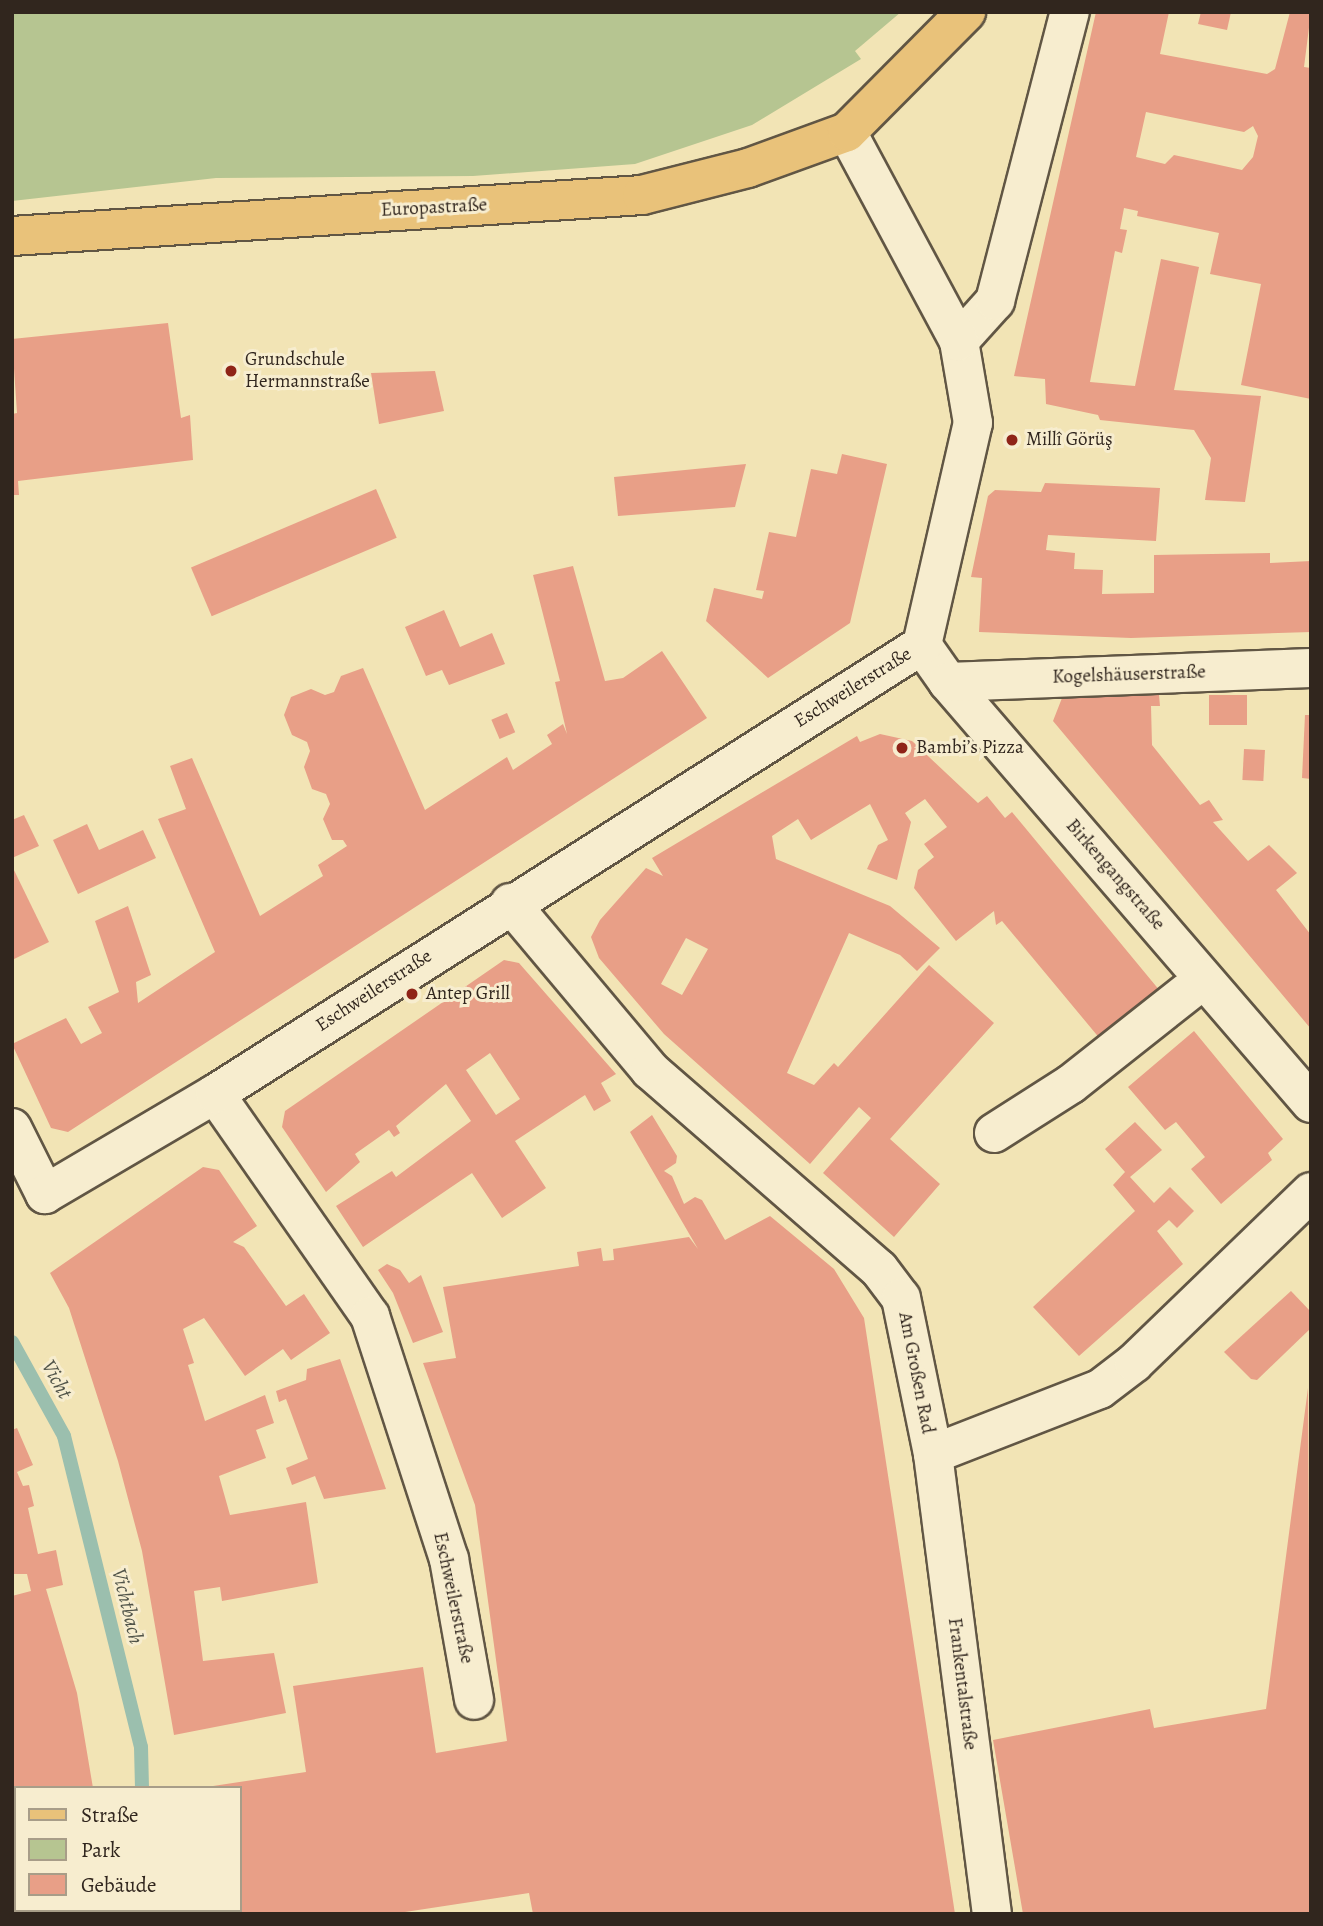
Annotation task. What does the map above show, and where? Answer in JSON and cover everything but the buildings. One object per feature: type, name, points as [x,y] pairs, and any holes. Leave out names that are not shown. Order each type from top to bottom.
[{"type":"main road","points":[[847,132],[966,12]]},
{"type":"main road","name":"Europastraße","points":[[12,236],[642,195],[748,168],[847,132]]},
{"type":"street","points":[[959,341],[995,301],[1070,12]]},
{"type":"street","name":"Eschweilerstraße","points":[[12,1128],[45,1194],[215,1094],[510,903],[922,645],[973,423],[959,341],[847,132]]},
{"type":"street","name":"Birkengangstraße","points":[[922,645],[948,682],[1311,1103]]},
{"type":"street","name":"Kogelshäuserstraße","points":[[948,682],[1311,668]]},
{"type":"street","name":"Am Großen Rad","points":[[510,903],[650,1070],[879,1269],[901,1298],[933,1454],[1100,1389],[1134,1363],[1311,1192]]},
{"type":"street","points":[[994,1133],[1071,1084],[1204,979]]},
{"type":"street","name":"Eschweilerstraße","points":[[215,1094],[370,1316],[449,1559],[474,1700]]},
{"type":"street","name":"Frankentalstraße","points":[[933,1454],[992,1914]]},
{"type":"green space","points":[[12,12],[901,12],[855,51],[861,59],[752,125],[635,164],[473,176],[216,178],[12,201]]},
{"type":"waterway","name":"Vichtbach","points":[[12,1342],[64,1436],[141,1747],[142,1786]]},
{"type":"place","name":"Grundschule Hermannstraße","points":[[231,371]]},
{"type":"place","name":"Millî Görüş","points":[[1012,440]]},
{"type":"place","name":"Bambi’s Pizza","points":[[902,748]]},
{"type":"place","name":"Antep Grill","points":[[412,994]]},
{"type":"water label","name":"Vicht","points":[[57,1379]]}]
